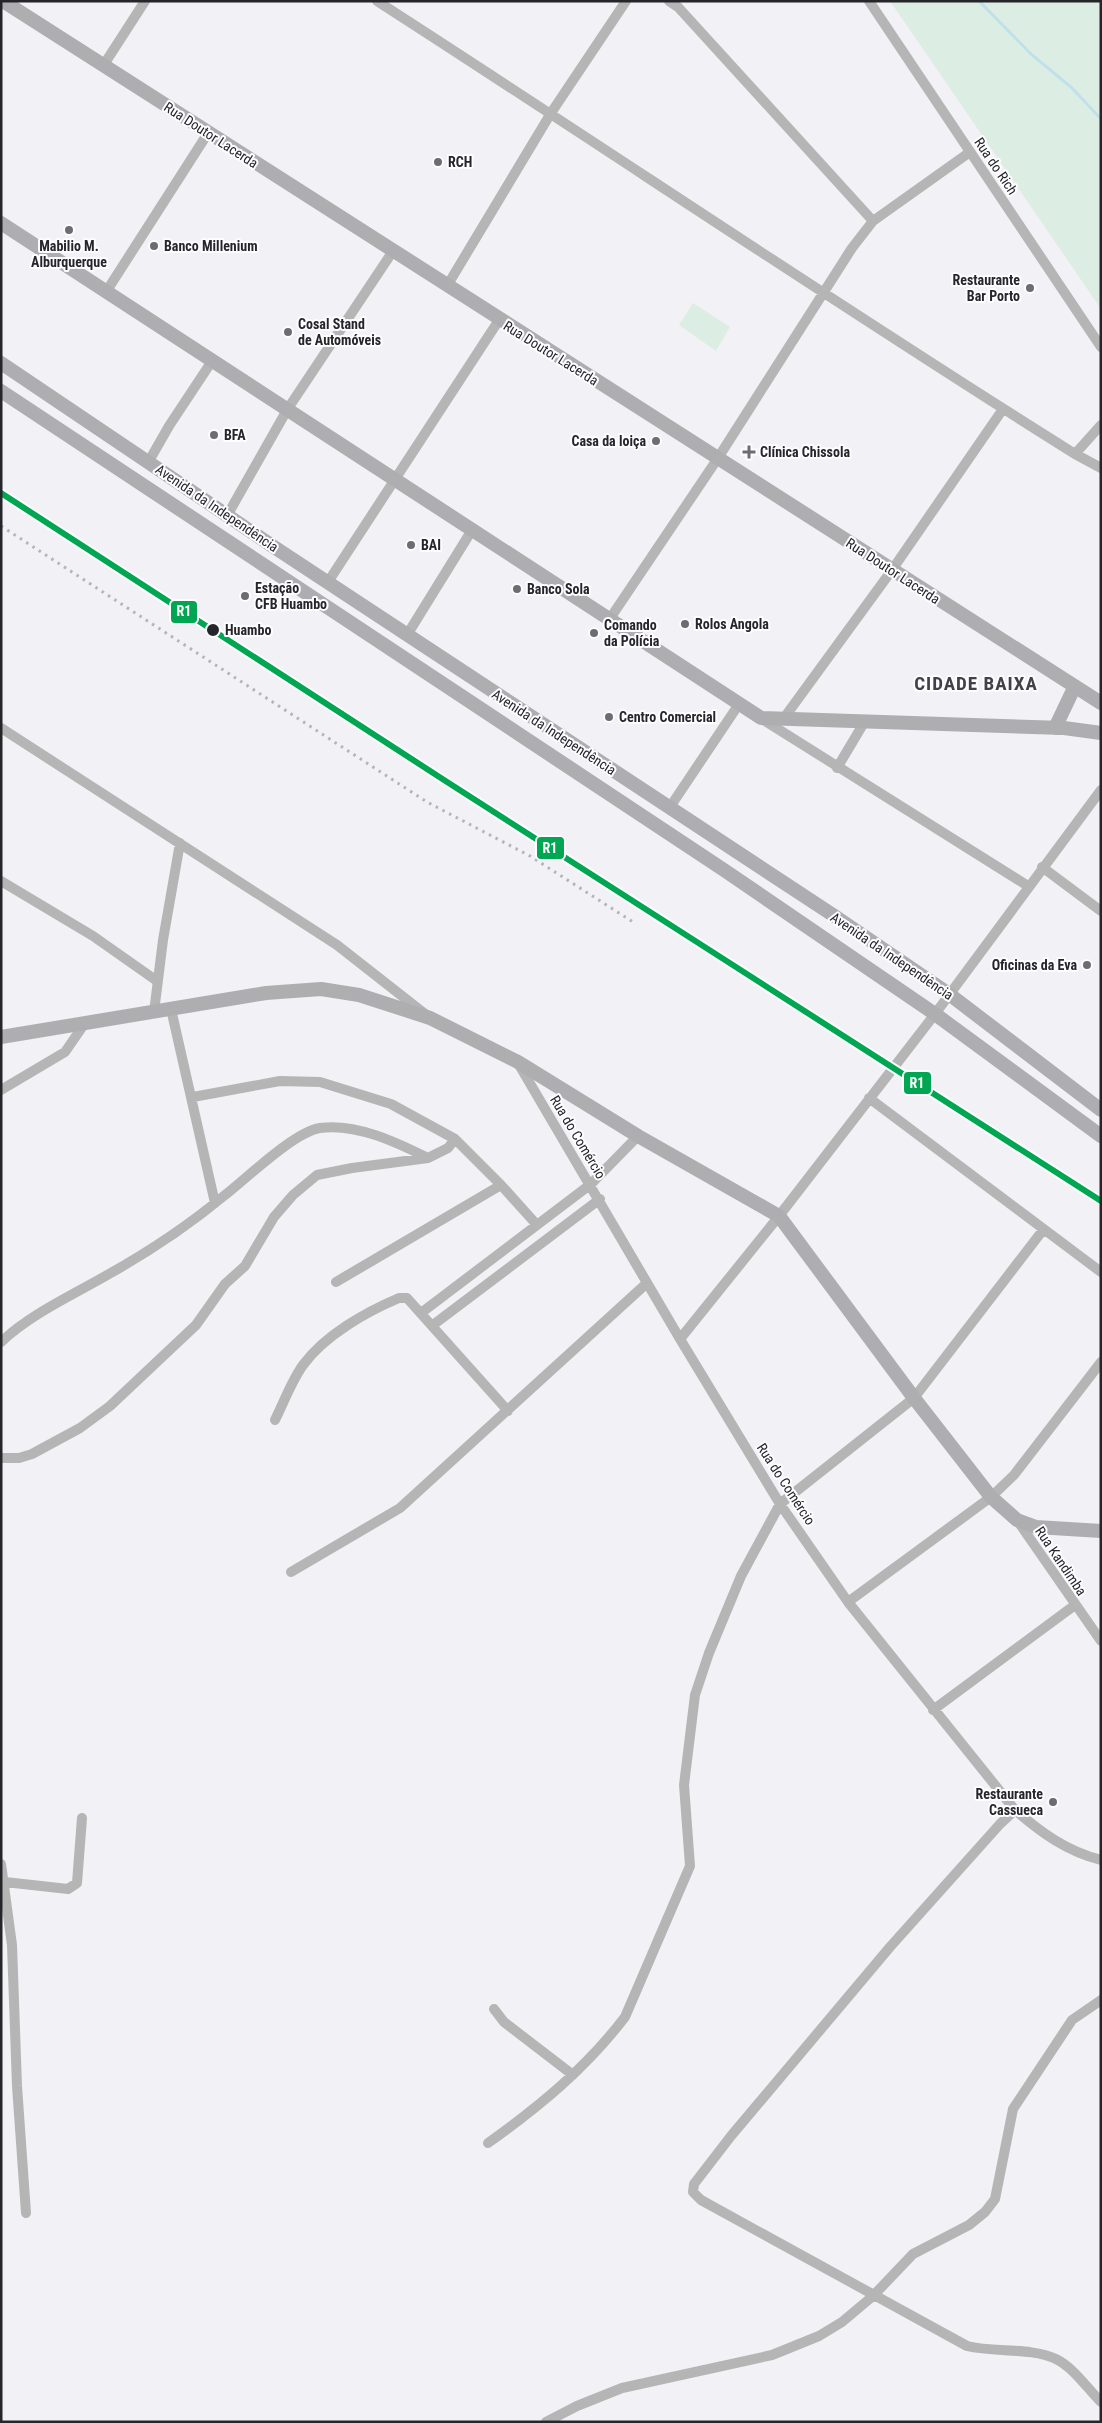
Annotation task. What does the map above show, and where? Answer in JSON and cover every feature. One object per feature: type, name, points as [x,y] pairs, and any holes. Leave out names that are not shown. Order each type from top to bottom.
[{"type":"main road","name":"Rua Doutor Lacerda","points":[[3,1],[1074,688],[1101,703]]},
{"type":"main road","points":[[1,223],[761,718],[1056,728],[1101,733]]},
{"type":"main road","name":"Avenida da Independência","points":[[1,363],[228,514],[276,549],[833,915],[949,994],[1101,1110]]},
{"type":"main road","name":"Avenida da Independência","points":[[1,391],[210,528],[265,567],[819,935],[935,1014],[1101,1136]]},
{"type":"main road","points":[[46,422],[59,401]]},
{"type":"main road","points":[[265,567],[276,549]]},
{"type":"main road","points":[[1056,728],[1074,688]]},
{"type":"main road","points":[[534,744],[544,726]]},
{"type":"main road","points":[[802,924],[815,903]]},
{"type":"main road","points":[[819,935],[833,915]]},
{"type":"main road","points":[[1,1037],[266,993],[321,989],[359,995],[430,1018],[518,1062],[638,1136],[779,1216],[914,1398],[991,1497],[1017,1520],[1036,1527],[1101,1530]]},
{"type":"main road","points":[[1067,1112],[1078,1094]]},
{"type":"street","points":[[103,66],[145,1]]},
{"type":"street","points":[[376,1],[551,113],[823,294],[1003,409],[1101,468]]},
{"type":"street","points":[[447,286],[551,113],[626,1]]},
{"type":"street","points":[[669,1],[678,7],[873,221]]},
{"type":"street","name":"Rua do Rich","points":[[869,1],[1101,347]]},
{"type":"street","points":[[106,292],[208,133]]},
{"type":"street","points":[[609,620],[718,458],[852,248],[873,221],[970,152]]},
{"type":"street","points":[[228,514],[287,410],[393,252]]},
{"type":"street","points":[[328,582],[499,320]]},
{"type":"street","points":[[149,461],[168,426],[212,361]]},
{"type":"street","points":[[784,718],[892,570],[1003,409]]},
{"type":"street","points":[[1075,454],[1101,425]]},
{"type":"street","points":[[407,635],[472,530]]},
{"type":"street","points":[[670,807],[739,704]]},
{"type":"street","points":[[761,718],[837,768],[1028,886]]},
{"type":"street","points":[[837,768],[866,721]]},
{"type":"street","points":[[1,728],[337,944],[430,1018]]},
{"type":"street","points":[[680,1339],[779,1216],[935,1014],[1042,866],[1101,790]]},
{"type":"street","points":[[154,1012],[157,981],[180,843]]},
{"type":"street","points":[[1042,866],[1101,911]]},
{"type":"street","points":[[1,881],[93,936],[157,981]]},
{"type":"street","points":[[171,1009],[193,1097],[215,1203]]},
{"type":"street","points":[[1,1090],[66,1052],[85,1023]]},
{"type":"street","name":"Rua do Comércio","points":[[518,1062],[600,1199],[680,1339],[780,1504],[848,1602],[1015,1810],[1048,1837],[1063,1846],[1101,1860]]},
{"type":"street","points":[[193,1097],[280,1081],[320,1082],[391,1104],[455,1139],[501,1185],[537,1225]]},
{"type":"street","points":[[869,1098],[1101,1272]]},
{"type":"street","points":[[1,1342],[30,1318],[144,1254],[215,1203],[298,1137],[318,1128],[349,1129],[399,1144],[428,1158]]},
{"type":"street","points":[[421,1313],[591,1184],[638,1136]]},
{"type":"street","points":[[1,1458],[19,1458],[32,1454],[80,1428],[110,1406],[196,1325],[225,1284],[245,1266],[274,1217],[293,1195],[317,1175],[352,1168],[428,1158],[448,1148],[455,1139]]},
{"type":"street","points":[[336,1282],[501,1185]]},
{"type":"street","points":[[433,1325],[600,1199]]},
{"type":"street","points":[[488,2142],[539,2106],[573,2076],[625,2017],[690,1866],[684,1785],[695,1696],[708,1653],[742,1576],[780,1504],[914,1398],[1043,1230]]},
{"type":"street","points":[[290,1572],[400,1508],[647,1283]]},
{"type":"street","points":[[275,1420],[303,1365],[326,1342],[354,1322],[399,1298],[407,1298],[508,1411]]},
{"type":"street","points":[[848,1602],[991,1497],[1014,1475],[1101,1362]]},
{"type":"street","name":"Rua Kandimba","points":[[1017,1520],[1101,1641]]},
{"type":"street","points":[[933,1710],[1075,1605]]},
{"type":"street","points":[[1015,1810],[1000,1824],[890,1947],[731,2136],[694,2184],[693,2192],[701,2200],[967,2346],[985,2351],[1037,2352],[1056,2359],[1068,2367],[1101,2402]]},
{"type":"street","points":[[5,1882],[68,1889],[74,1888],[82,1818]]},
{"type":"street","points":[[1,1864],[5,1882],[5,1906],[26,2213]]},
{"type":"street","points":[[546,2422],[577,2406],[622,2388],[772,2355],[819,2336],[842,2322],[873,2296],[913,2254],[969,2225],[985,2212],[995,2199],[1013,2109],[1072,2020],[1101,2000]]},
{"type":"street","points":[[494,2009],[511,2028],[573,2076]]},
{"type":"green space","points":[[890,1],[1101,1],[1101,309]]},
{"type":"green space","points":[[693,303],[730,327],[716,351],[679,325]]},
{"type":"waterway","points":[[979,1],[1031,54],[1072,88],[1101,119]]},
{"type":"railway","points":[[1,526],[427,802],[530,856],[633,922]]},
{"type":"transit line","name":"R1","points":[[1,493],[444,780],[1101,1201]]},
{"type":"place","name":"RCH","points":[[438,162]]},
{"type":"place","name":"Mabilio M. Alburquerque","points":[[69,230]]},
{"type":"place","name":"Banco Millenium","points":[[154,246]]},
{"type":"place","name":"Restaurante Bar Porto","points":[[1030,288]]},
{"type":"place","name":"Cosal Stand de Automóveis","points":[[288,332]]},
{"type":"place","name":"BFA","points":[[214,435]]},
{"type":"place","name":"Casa da loiça","points":[[656,441]]},
{"type":"place","name":"Clínica Chissola","points":[[749,452]]},
{"type":"place","name":"BAI","points":[[411,545]]},
{"type":"place","name":"Banco Sola","points":[[517,589]]},
{"type":"place","name":"Estação CFB Huambo","points":[[245,596]]},
{"type":"place","name":"Rolos Angola","points":[[685,624]]},
{"type":"place","name":"Huambo","points":[[213,630]]},
{"type":"place","name":"Comando da Polícia","points":[[594,633]]},
{"type":"place","name":"Centro Comercial","points":[[609,717]]},
{"type":"place","name":"Oficinas da Eva","points":[[1087,965]]},
{"type":"place","name":"Restaurante Cassueca","points":[[1053,1802]]},
{"type":"district","name":"CIDADE BAIXA","points":[[976,683]]}]
